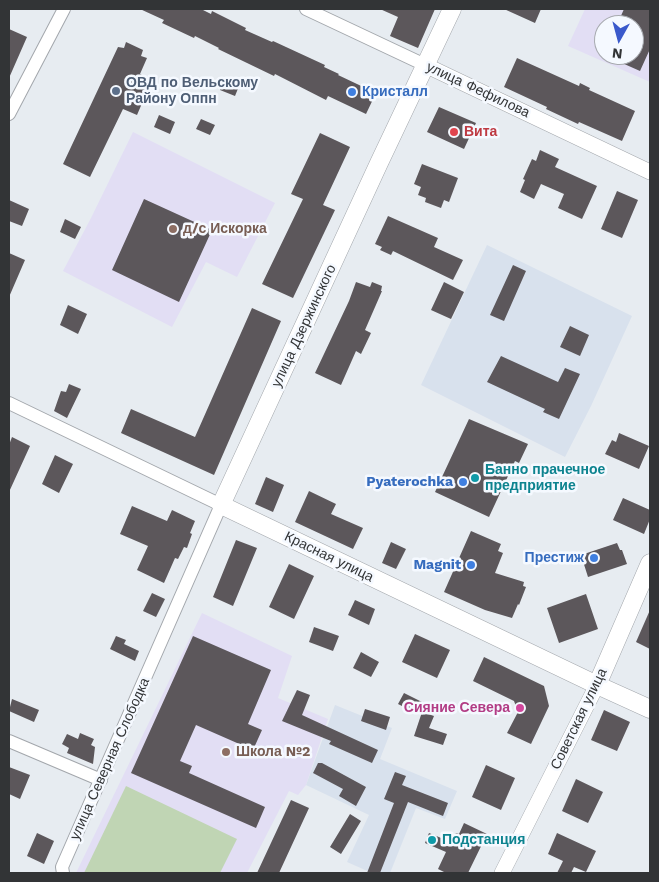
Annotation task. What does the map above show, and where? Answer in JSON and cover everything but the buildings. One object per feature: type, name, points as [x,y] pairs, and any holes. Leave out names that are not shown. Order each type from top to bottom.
[{"type":"main road","name":"улица Дзержинского","points":[[221,505],[452,9]]},
{"type":"main road","name":"Красная улица","points":[[221,505],[650,709]]},
{"type":"main road","name":"Советская улица","points":[[597,685],[650,563]]},
{"type":"street","points":[[9,114],[64,9]]},
{"type":"street","name":"улица Фефилова","points":[[306,9],[650,172]]},
{"type":"street","name":"Красная улица","points":[[9,403],[221,505]]},
{"type":"street","name":"улица Дзержинского","points":[[160,646],[221,505]]},
{"type":"street","name":"улица Северная Слободка","points":[[63,873],[62,867],[160,646]]},
{"type":"street","name":"Советская улица","points":[[502,873],[597,685]]},
{"type":"street","points":[[9,741],[101,780]]},
{"type":"shaded area","points":[[585,9],[650,9],[650,82],[611,65],[644,65],[644,15],[594,15],[594,57],[568,46]]},
{"type":"shaded area","name":"д/с Искорка","points":[[133,132],[275,203],[237,277],[206,262],[172,327],[63,271]]},
{"type":"shaded area","points":[[487,245],[632,316],[591,406],[565,457],[421,385]]},
{"type":"shaded area","name":"Школа №2","points":[[202,613],[292,656],[278,698],[328,719],[306,785],[298,795],[289,791],[247,873],[76,873]]},
{"type":"shaded area","points":[[335,705],[392,728],[380,759],[457,791],[445,819],[416,808],[390,873],[372,873],[347,862],[369,815],[306,785]]},
{"type":"green space","points":[[126,786],[237,839],[220,873],[84,873]]},
{"type":"place","name":"ОВД по Вельскому Району Оппн","points":[[116,91]]},
{"type":"place","name":"Кристалл","points":[[352,92]]},
{"type":"place","name":"Вита","points":[[454,132]]},
{"type":"place","name":"д/с Искорка","points":[[173,229]]},
{"type":"place","name":"Банно прачечное предприятие","points":[[475,478]]},
{"type":"place","name":"Pyaterochka","points":[[463,482]]},
{"type":"place","name":"Престиж","points":[[594,558]]},
{"type":"place","name":"Magnit","points":[[471,565]]},
{"type":"place","name":"Сияние Севера","points":[[520,708]]},
{"type":"place","name":"Школа №2","points":[[226,752]]},
{"type":"place","name":"Подстанция","points":[[432,840]]}]
